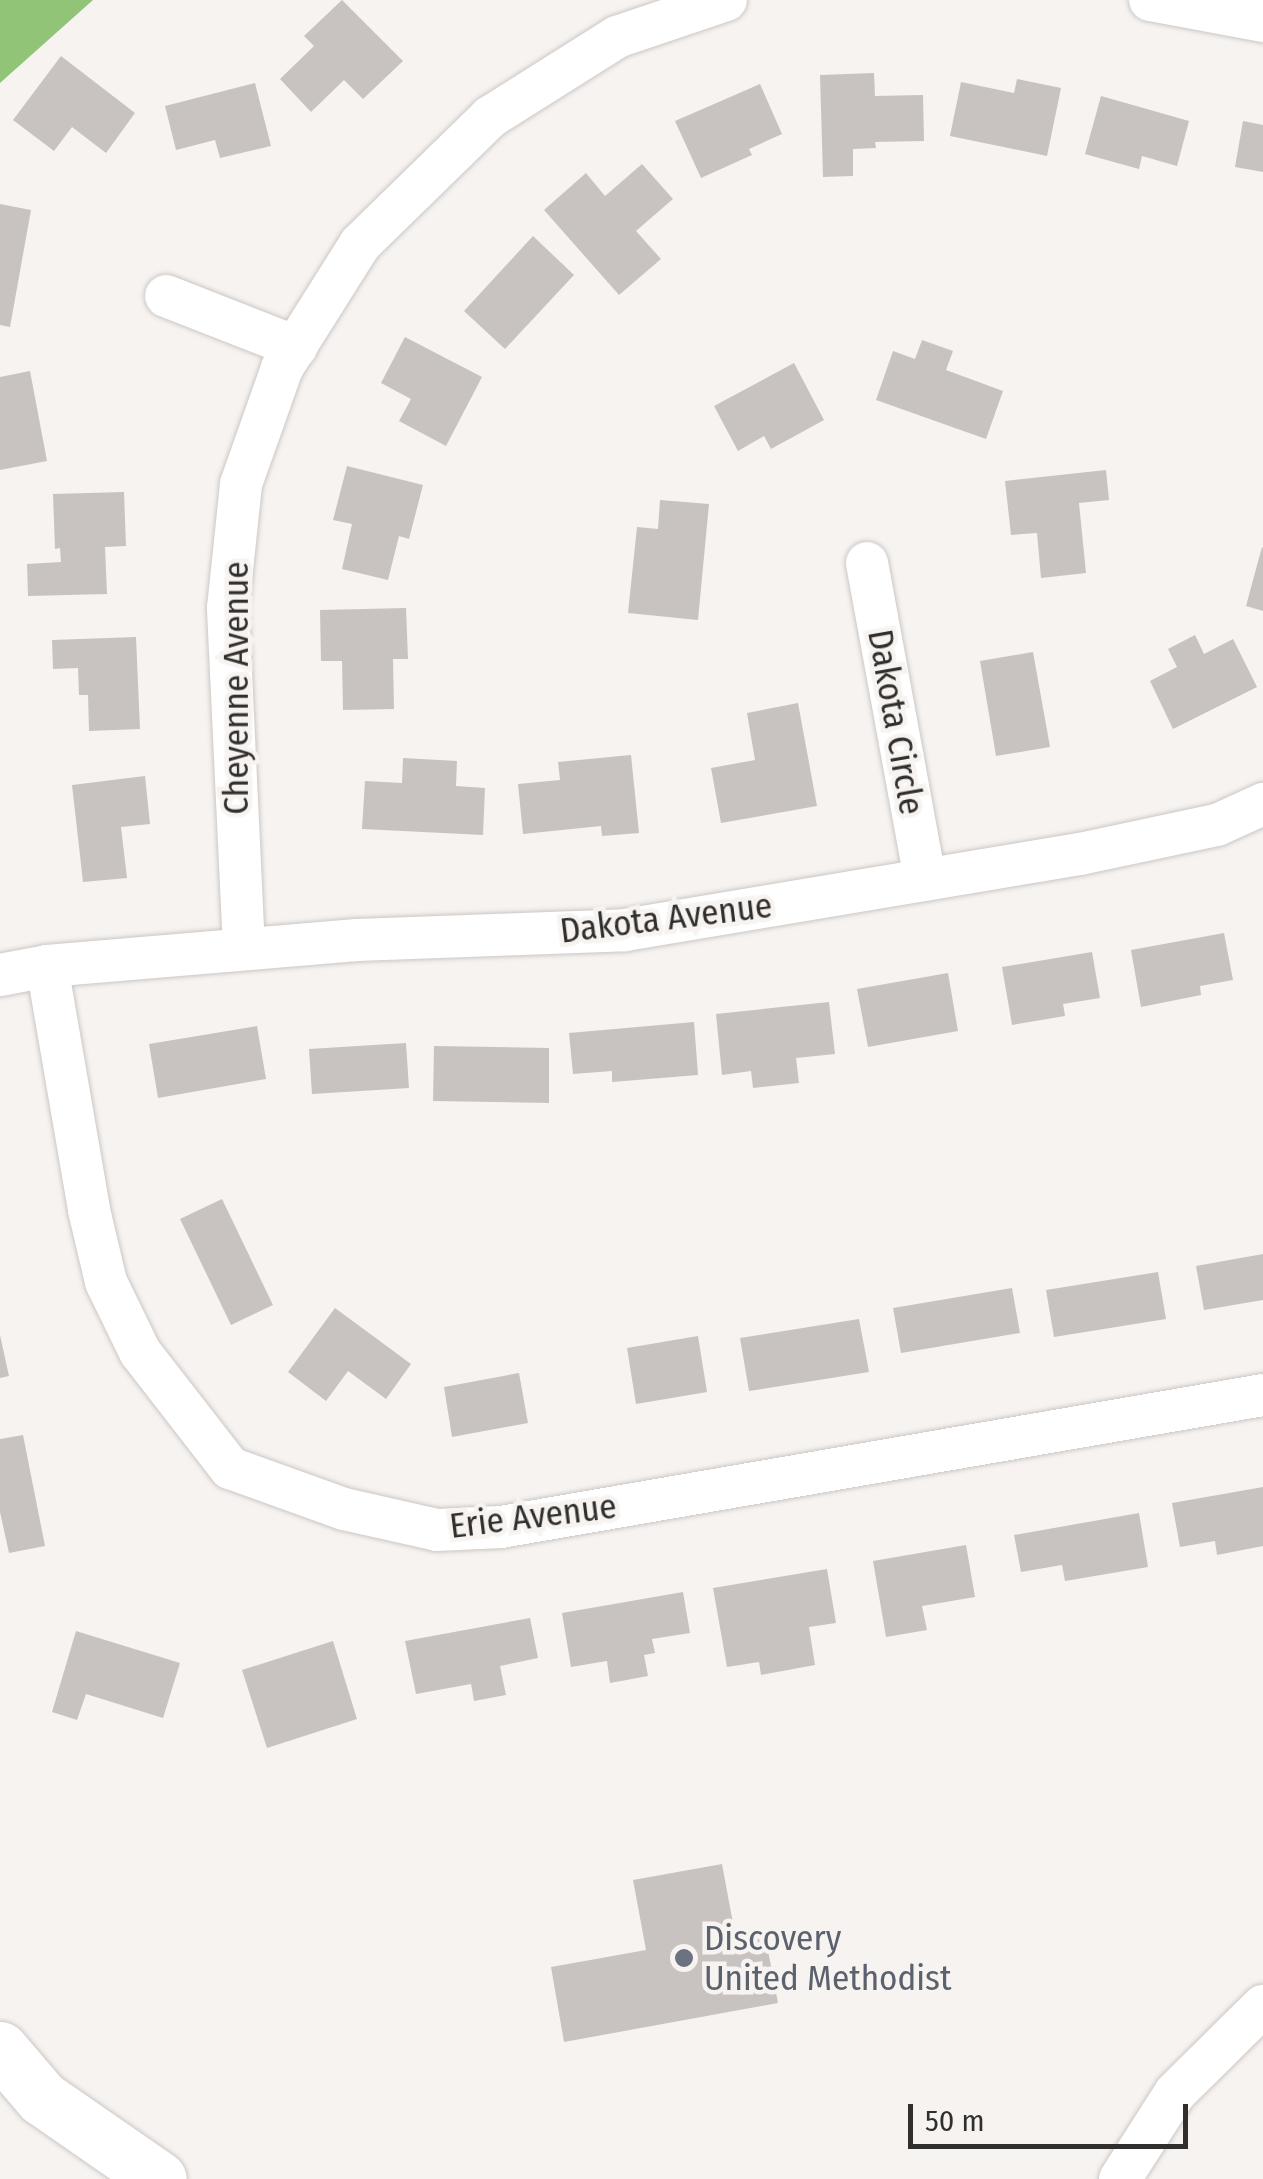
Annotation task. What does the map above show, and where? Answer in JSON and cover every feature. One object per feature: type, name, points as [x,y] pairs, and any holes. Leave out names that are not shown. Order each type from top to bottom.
[{"type":"street","points":[[1150,0],[1263,21]]},
{"type":"street","name":"Cheyenne Avenue","points":[[244,949],[228,608],[241,484],[282,368],[360,244],[490,117],[617,37],[710,2]]},
{"type":"street","points":[[166,296],[296,347]]},
{"type":"street","name":"Dakota Circle","points":[[867,563],[925,880]]},
{"type":"street","name":"Dakota Avenue","points":[[0,974],[47,966],[244,949],[625,930],[925,880],[1217,825],[1263,804]]},
{"type":"street","name":"Erie Avenue","points":[[47,966],[89,1210],[106,1282],[140,1352],[230,1468],[344,1509],[437,1530],[501,1526],[1263,1395]]},
{"type":"street","points":[[1120,2179],[1175,2093],[1263,2006]]},
{"type":"street","points":[[0,2049],[42,2098],[160,2179]]},
{"type":"green space","points":[[0,0],[93,0],[0,83]]},
{"type":"building","points":[[342,0],[403,61],[363,99],[344,80],[311,112],[280,79],[314,46],[304,36]]},
{"type":"building","points":[[61,56],[135,113],[106,153],[72,127],[54,151],[13,120]]},
{"type":"building","points":[[874,73],[875,96],[923,95],[924,141],[875,142],[876,148],[853,149],[853,176],[823,177],[820,75]]},
{"type":"building","points":[[1017,79],[1061,88],[1047,156],[950,136],[961,82],[1014,93]]},
{"type":"building","points":[[255,83],[271,146],[220,158],[215,140],[176,150],[165,106]]},
{"type":"building","points":[[760,84],[782,134],[749,149],[752,155],[701,178],[675,121]]},
{"type":"building","points":[[1101,96],[1189,121],[1177,166],[1142,156],[1139,169],[1085,154]]},
{"type":"building","points":[[1243,121],[1263,125],[1263,172],[1235,167]]},
{"type":"building","points":[[642,164],[673,199],[636,231],[661,259],[619,295],[544,210],[586,173],[605,196]]},
{"type":"building","points":[[0,204],[31,210],[10,327],[0,325]]},
{"type":"building","points":[[533,236],[574,275],[505,349],[464,311]]},
{"type":"building","points":[[405,337],[482,377],[446,446],[399,421],[411,399],[381,383]]},
{"type":"building","points":[[922,340],[953,351],[946,370],[1003,391],[986,439],[876,400],[893,351],[915,359]]},
{"type":"building","points":[[794,363],[824,420],[771,449],[764,436],[738,451],[714,406]]},
{"type":"building","points":[[30,371],[47,461],[0,470],[0,377]]},
{"type":"building","points":[[347,466],[423,485],[409,539],[399,536],[388,580],[342,569],[352,524],[333,520]]},
{"type":"building","points":[[1106,470],[1109,500],[1079,503],[1086,573],[1041,578],[1037,533],[1011,535],[1005,481]]},
{"type":"building","points":[[124,492],[126,546],[105,547],[107,594],[28,596],[27,564],[61,562],[60,548],[55,549],[53,494]]},
{"type":"building","points":[[660,500],[709,504],[698,620],[628,613],[637,527],[658,529]]},
{"type":"building","points":[[1263,548],[1263,611],[1246,606]]},
{"type":"building","points":[[406,608],[408,659],[393,659],[394,709],[343,710],[342,661],[321,661],[320,610]]},
{"type":"building","points":[[1195,635],[1204,654],[1233,639],[1257,687],[1173,729],[1150,681],[1177,667],[1168,649]]},
{"type":"building","points":[[136,637],[140,729],[89,731],[88,695],[79,695],[78,668],[53,669],[52,640]]},
{"type":"building","points":[[1033,652],[1050,747],[996,756],[980,661]]},
{"type":"building","points":[[798,703],[817,806],[721,823],[711,768],[755,760],[747,713]]},
{"type":"building","points":[[631,755],[639,833],[602,836],[601,826],[523,834],[518,784],[560,780],[558,762]]},
{"type":"building","points":[[403,758],[457,761],[456,786],[485,788],[483,835],[362,829],[365,781],[402,783]]},
{"type":"building","points":[[145,776],[150,824],[121,827],[127,878],[83,882],[72,785]]},
{"type":"building","points":[[1224,933],[1233,980],[1200,986],[1201,995],[1141,1007],[1131,950]]},
{"type":"building","points":[[1092,952],[1100,998],[1063,1004],[1065,1016],[1012,1025],[1002,967]]},
{"type":"building","points":[[948,973],[958,1031],[868,1047],[857,989]]},
{"type":"building","points":[[829,1002],[835,1054],[796,1058],[799,1083],[753,1088],[751,1071],[722,1075],[716,1014]]},
{"type":"building","points":[[694,1022],[698,1075],[612,1082],[612,1071],[573,1074],[569,1033]]},
{"type":"building","points":[[257,1026],[266,1079],[158,1098],[149,1044]]},
{"type":"building","points":[[406,1043],[409,1088],[312,1094],[309,1049]]},
{"type":"building","points":[[434,1046],[549,1048],[549,1103],[433,1101]]},
{"type":"building","points":[[222,1199],[273,1305],[231,1325],[180,1219]]},
{"type":"building","points":[[1263,1254],[1263,1300],[1204,1310],[1196,1266]]},
{"type":"building","points":[[1158,1272],[1166,1319],[1054,1337],[1046,1290]]},
{"type":"building","points":[[1012,1288],[1020,1333],[901,1353],[893,1308]]},
{"type":"building","points":[[335,1308],[411,1364],[386,1399],[348,1371],[326,1401],[288,1372]]},
{"type":"building","points":[[859,1319],[869,1372],[749,1391],[740,1338]]},
{"type":"building","points":[[0,1335],[9,1376],[0,1378]]},
{"type":"building","points":[[698,1336],[707,1392],[636,1404],[627,1348]]},
{"type":"building","points":[[519,1373],[528,1423],[452,1437],[444,1387]]},
{"type":"building","points":[[23,1435],[45,1546],[9,1553],[0,1512],[0,1439]]},
{"type":"building","points":[[1263,1487],[1263,1546],[1217,1555],[1215,1541],[1180,1547],[1172,1503]]},
{"type":"building","points":[[1139,1513],[1148,1567],[1065,1581],[1062,1565],[1021,1572],[1014,1535]]},
{"type":"building","points":[[966,1545],[975,1597],[922,1606],[927,1630],[886,1637],[873,1561]]},
{"type":"building","points":[[827,1569],[836,1623],[809,1627],[815,1665],[761,1675],[759,1662],[727,1667],[713,1588]]},
{"type":"building","points":[[683,1592],[690,1633],[652,1639],[655,1653],[644,1655],[648,1676],[610,1683],[607,1661],[571,1667],[562,1613]]},
{"type":"building","points":[[530,1618],[538,1658],[500,1666],[506,1695],[474,1701],[471,1684],[416,1694],[405,1641]]},
{"type":"building","points":[[76,1631],[180,1663],[163,1718],[86,1694],[77,1720],[52,1712]]},
{"type":"building","points":[[333,1641],[357,1719],[267,1748],[242,1670]]},
{"type":"building","name":"Discovery United Methodist","points":[[722,1864],[735,1934],[764,1929],[778,2003],[564,2042],[551,1967],[646,1950],[633,1880]]},
{"type":"place","name":"Discovery United Methodist","points":[[684,1958]]}]
